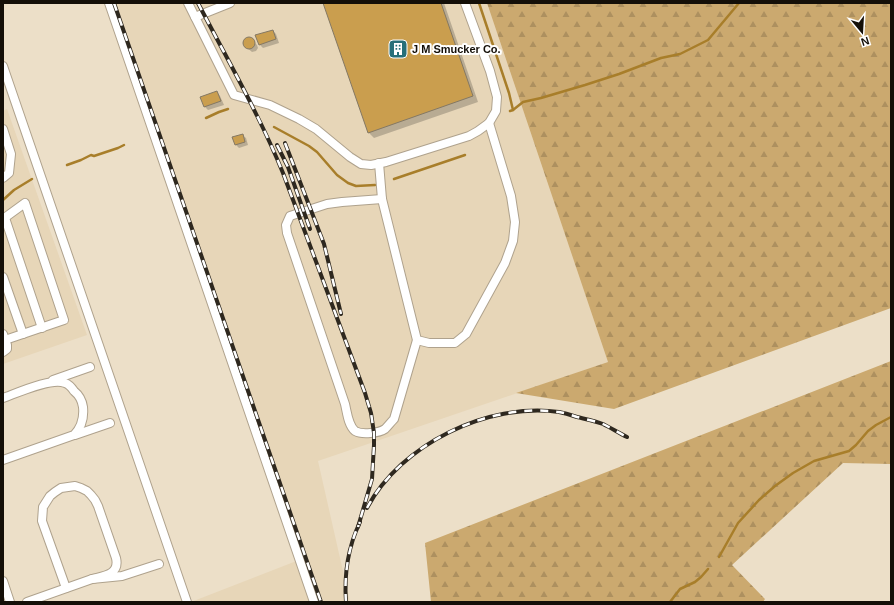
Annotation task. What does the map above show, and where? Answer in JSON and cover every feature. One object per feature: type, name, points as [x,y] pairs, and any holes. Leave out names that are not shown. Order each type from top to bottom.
[{"type":"street","points":[[109,3],[314,602]]},
{"type":"street","points":[[188,3],[234,95],[270,105],[299,119],[316,129],[350,157],[361,164],[371,165],[379,164],[470,136],[478,132],[489,123],[496,111],[497,97],[490,71],[466,3]]},
{"type":"street","points":[[195,16],[230,3]]},
{"type":"street","points":[[3,66],[187,602]]},
{"type":"street","points":[[417,340],[429,343],[455,343],[466,334],[506,263],[513,241],[515,222],[511,196],[489,123]]},
{"type":"street","points":[[3,129],[7,155],[5,176]]},
{"type":"street","points":[[379,164],[382,199],[417,340],[394,419],[385,429],[374,433],[363,434],[355,431],[350,424],[345,404],[287,233],[286,225],[290,216],[326,204],[382,199]]},
{"type":"street","points":[[3,352],[7,349],[4,336],[23,334],[42,328],[64,320],[25,203],[4,218],[42,328]]},
{"type":"street","points":[[3,277],[23,334]]},
{"type":"street","points":[[3,398],[90,367]]},
{"type":"street","points":[[42,384],[60,381],[66,383],[81,400],[83,407],[82,422],[79,430],[74,435],[67,438]]},
{"type":"street","points":[[3,460],[110,423]]},
{"type":"street","points":[[27,602],[111,573],[115,570],[117,563],[116,558],[95,500],[86,491],[74,486],[61,488],[55,492],[46,501],[43,507],[42,521],[66,588]]},
{"type":"street","points":[[92,579],[122,576],[159,564]]},
{"type":"street","points":[[3,581],[10,602]]},
{"type":"shaded area","points":[[109,3],[487,3],[608,362],[318,461],[350,602],[191,602],[299,560]]},
{"type":"shaded area","points":[[7,109],[87,335],[3,364],[3,111]]},
{"type":"green space","points":[[487,3],[891,3],[891,308],[614,409],[516,393],[608,362]]},
{"type":"green space","points":[[891,361],[891,464],[843,463],[732,565],[765,599],[763,602],[431,602],[425,543]]},
{"type":"building","name":"J M Smucker Co.","points":[[323,3],[441,3],[473,96],[368,133]]},
{"type":"building","points":[[273,30],[276,39],[259,45],[255,35]]},
{"type":"building","points":[[249,37],[253,39],[255,43],[253,47],[249,49],[245,47],[243,43],[245,39]]},
{"type":"building","points":[[217,91],[221,101],[204,107],[200,97]]},
{"type":"building","points":[[243,134],[245,142],[235,145],[232,137]]},
{"type":"waterway","points":[[479,3],[509,93],[513,110],[510,111]]},
{"type":"waterway","points":[[513,110],[523,102],[585,85],[661,58],[680,54],[708,40],[739,3]]},
{"type":"waterway","points":[[206,118],[228,109]]},
{"type":"waterway","points":[[274,127],[317,152],[337,175],[348,183],[356,186],[375,185]]},
{"type":"waterway","points":[[67,165],[91,155],[94,156],[124,145]]},
{"type":"waterway","points":[[394,179],[465,155]]},
{"type":"waterway","points":[[3,200],[14,190],[32,179]]},
{"type":"waterway","points":[[719,557],[738,523],[759,500],[775,486],[793,473],[814,461],[849,451],[868,431],[891,417]]},
{"type":"waterway","points":[[670,602],[680,589],[695,582],[708,569]]},
{"type":"railway","points":[[114,3],[321,602]]},
{"type":"railway","points":[[198,3],[274,151],[365,393],[371,413],[374,445],[372,479],[358,527]]},
{"type":"railway","points":[[285,143],[324,244],[341,314]]},
{"type":"railway","points":[[277,145],[288,167],[310,229]]},
{"type":"railway","points":[[367,508],[382,485],[401,465],[424,447],[449,432],[476,421],[504,414],[532,411],[559,412],[603,424],[627,437]]},
{"type":"railway","points":[[346,602],[346,571],[352,541],[360,522]]},
{"type":"place","name":"J M Smucker Co.","points":[[398,49]]}]
